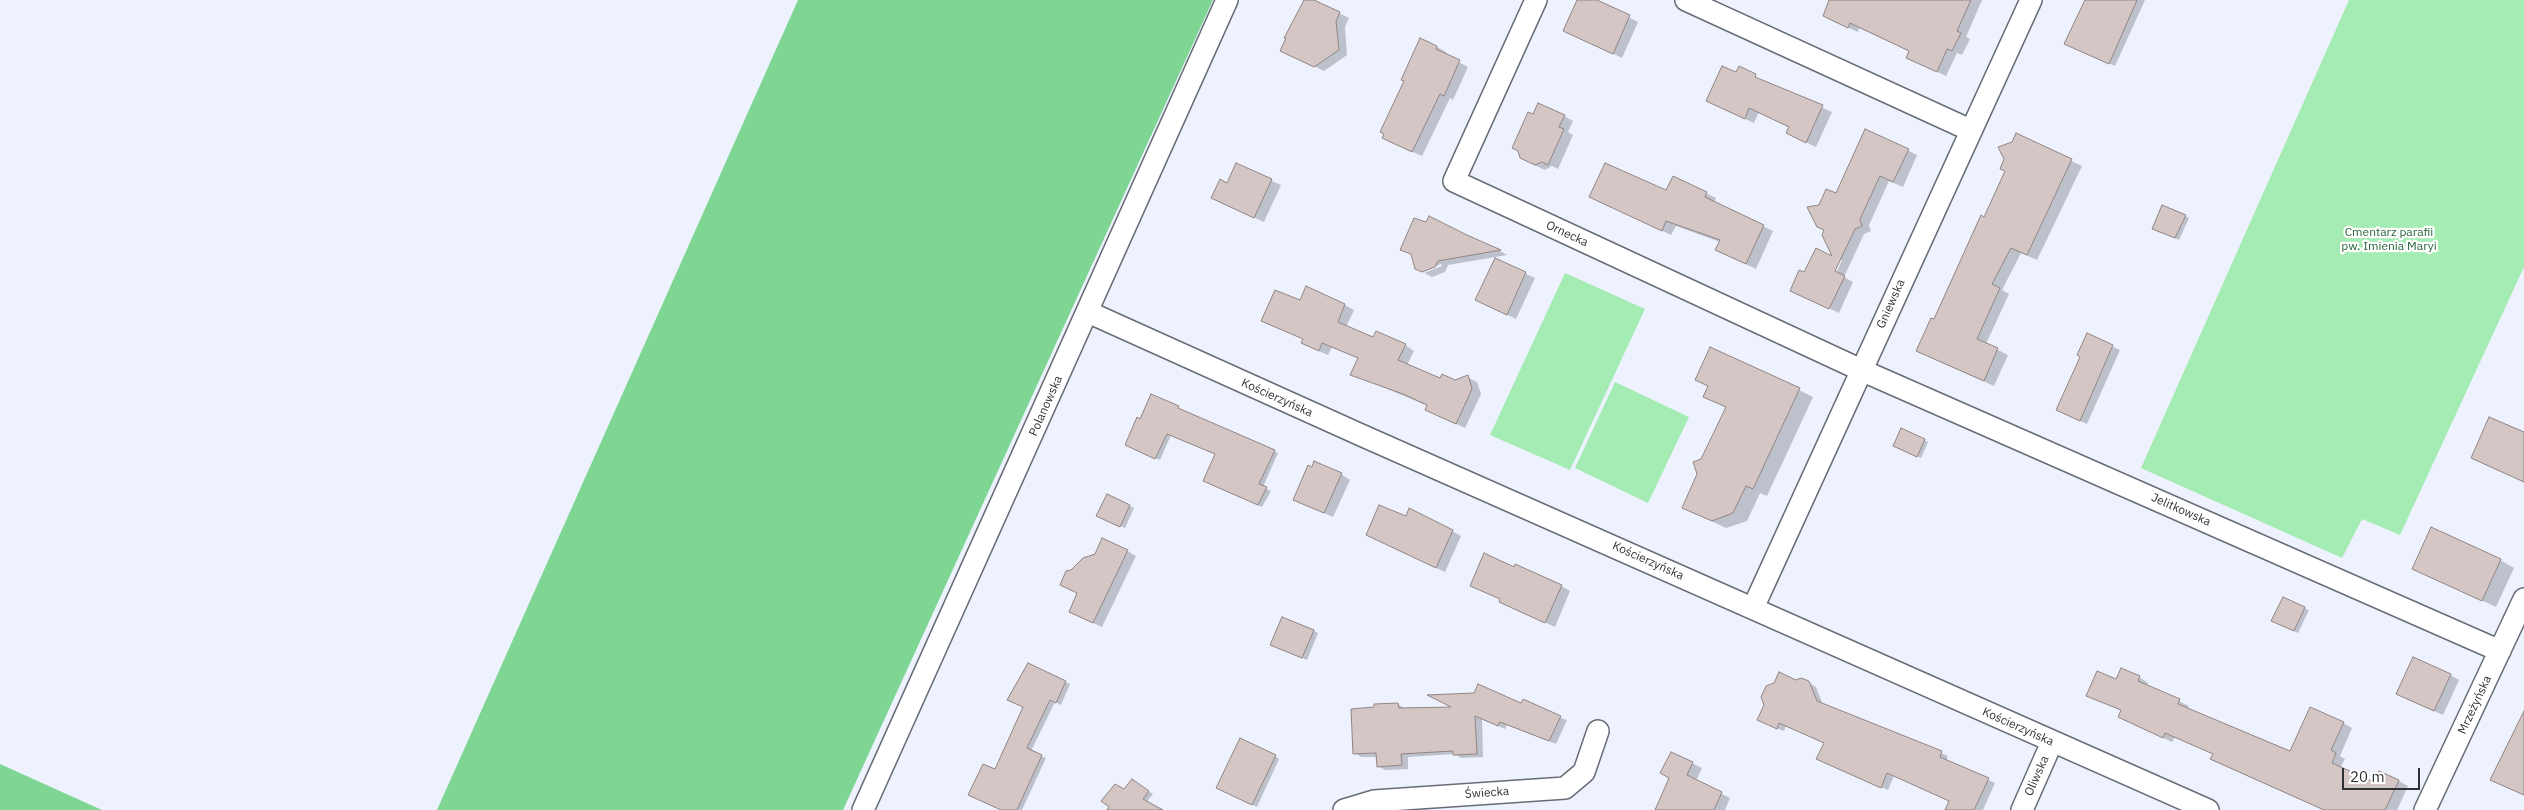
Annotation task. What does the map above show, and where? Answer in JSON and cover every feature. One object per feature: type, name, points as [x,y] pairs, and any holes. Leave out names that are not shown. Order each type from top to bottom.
[{"type":"street","name":"Polanowska","points":[[863,810],[1227,0]]},
{"type":"street","name":"Ornecka","points":[[1536,0],[1454,181],[1861,370]]},
{"type":"street","points":[[1686,0],[1970,130]]},
{"type":"street","name":"Gniewska","points":[[1753,608],[2030,0]]},
{"type":"street","name":"Kościerzyńska","points":[[1088,312],[2208,810]]},
{"type":"street","name":"Jelitkowska","points":[[1861,370],[2500,651]]},
{"type":"street","name":"Mrzeżyńska","points":[[2425,810],[2524,599]]},
{"type":"street","name":"Świecka","points":[[1344,810],[1374,801],[1565,788],[1584,772],[1598,731]]},
{"type":"street","name":"Oliwska","points":[[2022,810],[2052,742]]},
{"type":"green space","points":[[798,0],[1213,0],[843,810],[437,810]]},
{"type":"green space","name":"Cmentarz parafii pw. Imienia Maryi","points":[[2349,0],[2524,0],[2524,267],[2400,535],[2362,519],[2342,558],[2141,468]]},
{"type":"green space","points":[[1565,273],[1645,309],[1570,470],[1490,435]]},
{"type":"green space","points":[[1615,382],[1689,417],[1648,503],[1575,468]]},
{"type":"green space","points":[[0,764],[102,810],[0,810]]},
{"type":"building","points":[[1304,0],[1314,0],[1340,12],[1336,21],[1339,50],[1314,67],[1280,51],[1286,38],[1284,38]]},
{"type":"building","points":[[1577,0],[1597,0],[1630,15],[1613,54],[1563,31]]},
{"type":"building","points":[[1829,0],[1971,0],[1957,31],[1961,33],[1952,51],[1947,49],[1937,72],[1906,58],[1909,51],[1850,23],[1848,28],[1823,16]]},
{"type":"building","points":[[2085,0],[2137,0],[2109,64],[2064,44]]},
{"type":"building","points":[[1420,38],[1437,46],[1436,49],[1460,60],[1444,96],[1440,94],[1412,152],[1382,138],[1384,134],[1380,132],[1404,81],[1401,80]]},
{"type":"building","points":[[1722,66],[1736,72],[1739,66],[1756,74],[1755,77],[1823,105],[1806,143],[1786,133],[1789,127],[1749,108],[1745,119],[1706,101]]},
{"type":"building","points":[[1538,103],[1565,115],[1559,127],[1564,129],[1548,165],[1542,162],[1535,165],[1520,158],[1518,151],[1512,148],[1528,112],[1533,114]]},
{"type":"building","points":[[1865,129],[1909,149],[1893,182],[1880,176],[1860,219],[1862,226],[1855,229],[1835,271],[1845,276],[1829,309],[1790,291],[1799,270],[1804,272],[1816,248],[1832,256],[1822,235],[1824,230],[1817,227],[1807,207],[1819,205],[1826,189],[1836,193]]},
{"type":"building","points":[[2016,133],[2072,159],[2027,255],[2011,248],[1992,284],[2000,288],[1977,339],[1998,348],[1984,381],[1916,351],[1931,318],[1934,319],[1981,215],[1984,217],[2005,171],[2000,169],[2004,159],[1998,147],[2012,142]]},
{"type":"building","points":[[1236,163],[1272,179],[1254,218],[1211,198],[1220,179],[1227,183]]},
{"type":"building","points":[[1605,163],[1666,190],[1673,176],[1707,192],[1705,197],[1764,225],[1746,264],[1715,250],[1720,240],[1666,221],[1662,231],[1589,197]]},
{"type":"building","points":[[2162,205],[2186,215],[2175,238],[2152,229]]},
{"type":"building","points":[[1429,216],[1501,250],[1438,261],[1435,267],[1422,272],[1415,269],[1411,254],[1400,250],[1414,218],[1426,222]]},
{"type":"building","points":[[1495,258],[1526,272],[1507,315],[1475,300]]},
{"type":"building","points":[[1306,286],[1345,304],[1338,322],[1373,337],[1376,331],[1406,344],[1398,360],[1440,378],[1442,374],[1455,380],[1468,375],[1472,389],[1456,424],[1425,410],[1427,405],[1403,394],[1350,375],[1358,358],[1322,343],[1319,351],[1301,343],[1303,339],[1261,321],[1275,290],[1300,300]]},
{"type":"building","points":[[2087,333],[2113,345],[2080,421],[2056,410],[2080,357],[2077,355]]},
{"type":"building","points":[[1710,347],[1800,388],[1753,489],[1746,486],[1733,513],[1712,521],[1682,508],[1697,474],[1693,462],[1701,459],[1726,407],[1703,397],[1708,386],[1695,380]]},
{"type":"building","points":[[1151,394],[1179,406],[1178,408],[1275,450],[1259,484],[1267,487],[1258,505],[1203,481],[1215,454],[1167,434],[1155,459],[1125,445],[1137,417],[1140,419]]},
{"type":"building","points":[[2489,417],[2524,432],[2524,482],[2471,458]]},
{"type":"building","points":[[1901,428],[1925,439],[1917,457],[1893,446]]},
{"type":"building","points":[[1314,461],[1342,473],[1324,513],[1293,500],[1308,465],[1312,467]]},
{"type":"building","points":[[1107,494],[1130,505],[1120,527],[1096,516]]},
{"type":"building","points":[[1379,505],[1406,516],[1409,508],[1453,530],[1436,568],[1366,535]]},
{"type":"building","points":[[2431,527],[2501,559],[2482,601],[2412,569]]},
{"type":"building","points":[[1102,538],[1128,550],[1093,623],[1069,612],[1077,593],[1060,585],[1066,571],[1071,570],[1083,558],[1095,554]]},
{"type":"building","points":[[1484,553],[1514,567],[1515,564],[1562,585],[1545,623],[1499,602],[1500,599],[1470,586]]},
{"type":"building","points":[[2283,597],[2305,607],[2294,631],[2271,621]]},
{"type":"building","points":[[1282,617],[1314,630],[1302,658],[1270,645]]},
{"type":"building","points":[[2413,657],[2451,674],[2434,711],[2396,694]]},
{"type":"building","points":[[1028,663],[1066,681],[1056,703],[1050,700],[1027,748],[1042,755],[1017,810],[1001,810],[968,795],[983,764],[995,769],[1023,707],[1007,700]]},
{"type":"building","points":[[2121,668],[2140,676],[2138,681],[2180,699],[2178,704],[2290,751],[2310,707],[2344,722],[2331,750],[2336,753],[2332,763],[2374,782],[2379,771],[2399,780],[2385,810],[2324,810],[2210,759],[2213,754],[2165,733],[2163,738],[2118,717],[2121,710],[2086,696],[2097,671],[2116,679]]},
{"type":"building","points":[[1779,672],[1796,680],[1801,678],[1809,681],[1817,701],[1942,751],[1940,757],[1989,778],[1974,810],[1945,810],[1949,801],[1887,773],[1881,788],[1816,759],[1824,743],[1779,723],[1777,729],[1757,720],[1764,705],[1761,697],[1766,686],[1774,683]]},
{"type":"building","points":[[1478,684],[1521,703],[1523,699],[1561,716],[1549,741],[1500,722],[1498,726],[1475,716],[1477,754],[1453,755],[1453,751],[1401,754],[1402,765],[1377,767],[1376,753],[1353,754],[1351,709],[1374,707],[1374,704],[1398,703],[1399,708],[1451,707],[1427,695],[1474,693]]},
{"type":"building","points":[[2524,711],[2524,795],[2490,780]]},
{"type":"building","points":[[1240,738],[1276,755],[1252,805],[1216,788]]},
{"type":"building","points":[[1671,752],[1693,762],[1687,775],[1722,792],[1714,810],[1655,810],[1669,778],[1660,773]]},
{"type":"building","points":[[1132,779],[1149,791],[1143,799],[1163,810],[1107,810],[1109,807],[1101,801],[1115,784],[1124,789]]}]
